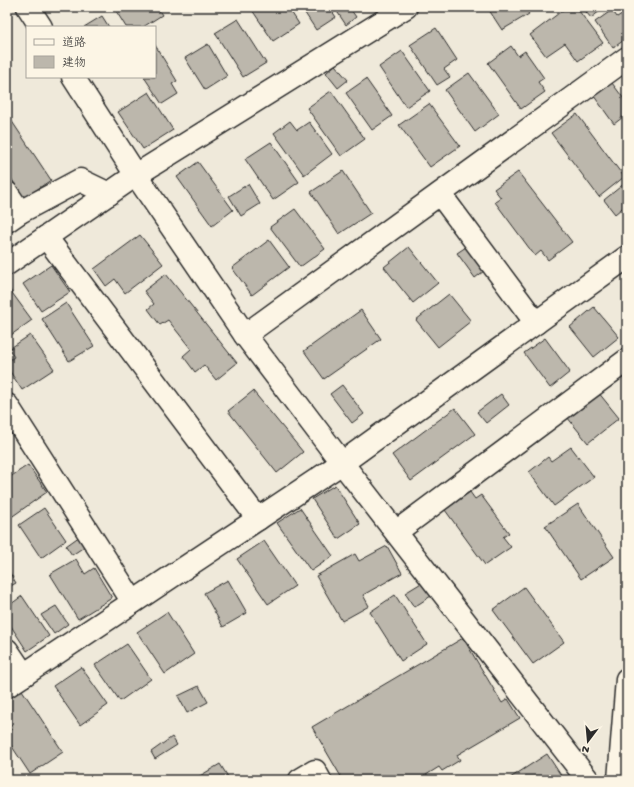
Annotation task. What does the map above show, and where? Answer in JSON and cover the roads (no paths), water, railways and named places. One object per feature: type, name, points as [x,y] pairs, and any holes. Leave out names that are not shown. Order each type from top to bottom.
[{"type":"street","points":[[7,264],[136,175],[406,7]]},
{"type":"street","points":[[245,335],[627,58]]},
{"type":"street","points":[[74,78],[136,175],[245,335],[342,463],[588,780]]},
{"type":"street","points":[[7,193],[14,216],[80,180],[109,194]]},
{"type":"street","points":[[440,194],[536,323]]},
{"type":"street","points":[[46,237],[258,519]]},
{"type":"street","points":[[7,650],[15,680],[342,463],[627,257]]},
{"type":"street","points":[[396,532],[627,360]]},
{"type":"street","points":[[7,405],[133,602]]},
{"type":"street","points":[[619,780],[627,679]]},
{"type":"street","points":[[300,780],[315,771],[320,780]]}]
